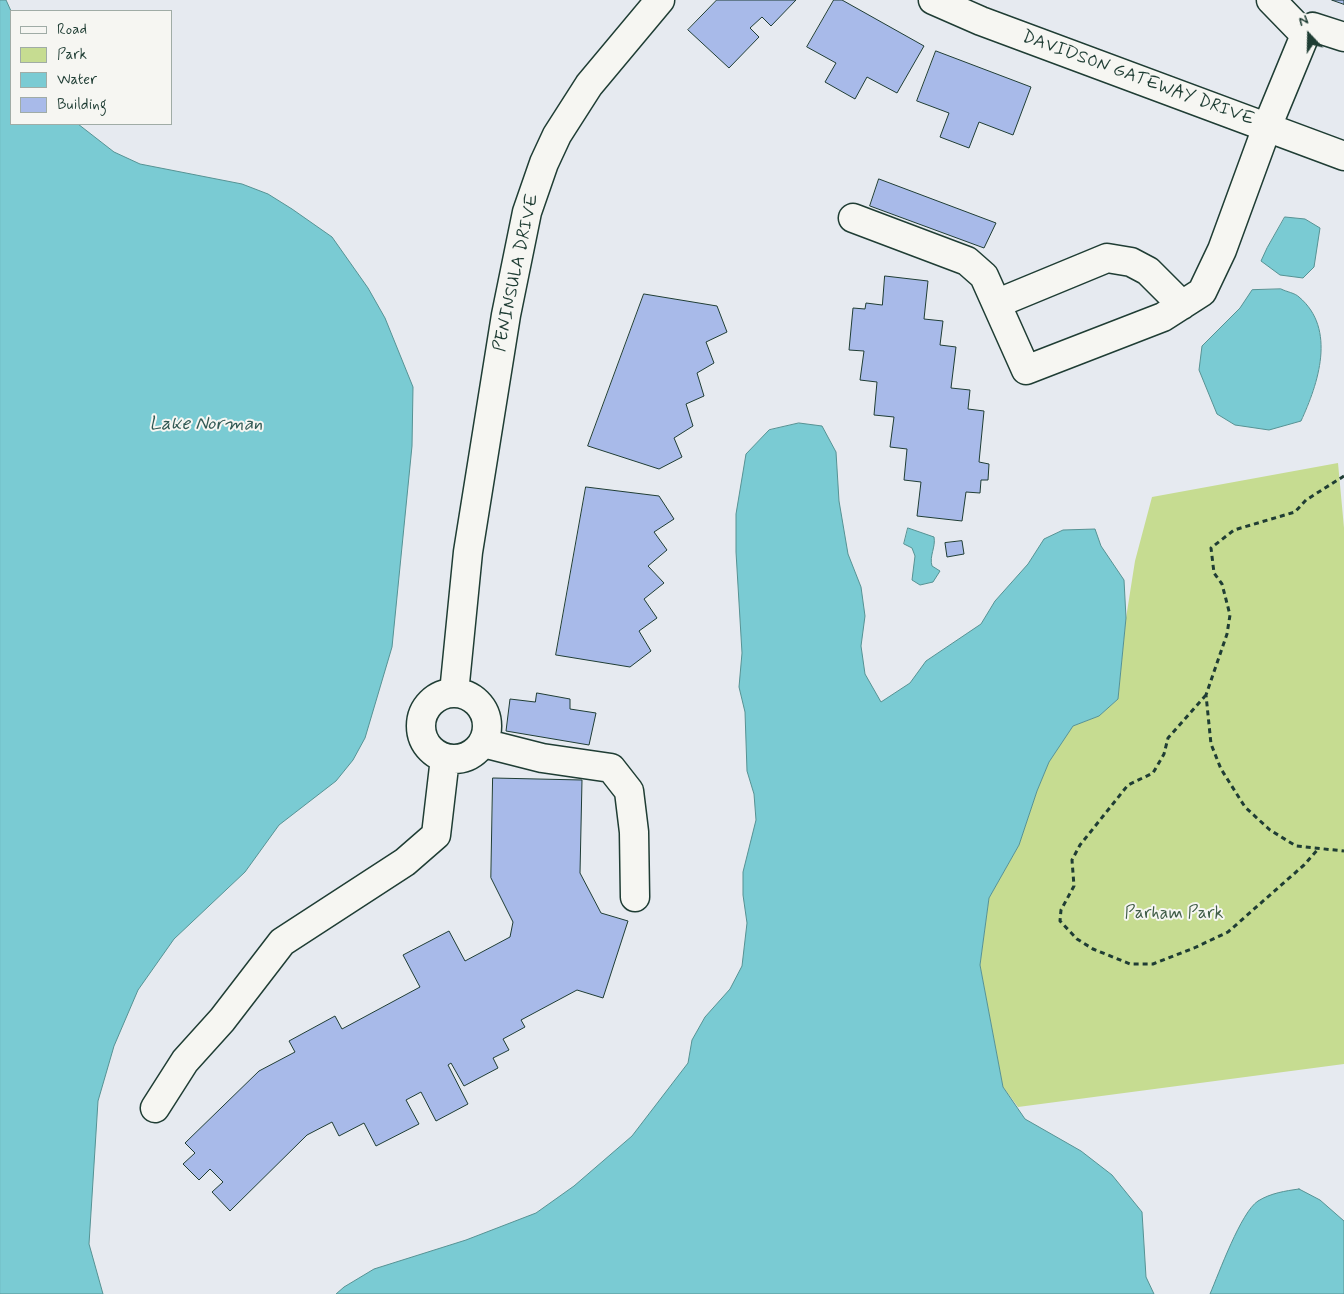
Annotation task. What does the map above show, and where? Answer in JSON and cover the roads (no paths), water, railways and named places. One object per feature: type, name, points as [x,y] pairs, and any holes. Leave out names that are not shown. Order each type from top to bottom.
[{"type":"street","name":"PENINSULA DRIVE","points":[[454,693],[468,552],[519,248],[527,212],[544,163],[557,135],[589,85],[660,0]]},
{"type":"street","name":"DAVIDSON GATEWAY DRIVE","points":[[933,0],[981,21],[1344,156]]},
{"type":"street","points":[[1271,0],[1306,34]]},
{"type":"street","points":[[854,218],[967,261],[984,276],[998,303],[1026,370],[1163,317],[1202,292],[1222,250],[1267,127],[1306,34],[1313,27],[1344,37]]},
{"type":"street","points":[[998,303],[1107,258],[1131,262],[1148,271],[1182,305]]},
{"type":"street","points":[[454,693],[473,698],[480,706],[487,724],[487,734],[483,742],[476,751],[466,757],[456,759],[445,758],[428,746],[421,727],[427,707],[444,695],[454,693]]},
{"type":"street","points":[[483,742],[542,758],[611,768],[629,791],[634,832],[635,897]]},
{"type":"street","points":[[155,1108],[185,1061],[222,1020],[282,942],[405,862],[436,835],[445,758]]},
{"type":"water","name":"Lake Norman","points":[[0,0],[6,0],[11,10],[10,125],[79,125],[114,152],[140,164],[242,184],[268,194],[292,209],[332,237],[368,288],[385,318],[413,387],[412,446],[392,647],[365,738],[353,760],[336,781],[279,825],[245,872],[174,939],[138,990],[114,1046],[98,1101],[89,1244],[103,1294],[0,1294]]},
{"type":"water","points":[[1285,217],[1305,219],[1320,228],[1314,267],[1303,278],[1280,275],[1261,261]]},
{"type":"water","points":[[1281,289],[1299,297],[1311,310],[1318,325],[1321,357],[1313,391],[1301,421],[1269,430],[1235,425],[1217,414],[1199,370],[1202,346],[1240,308],[1252,290]]},
{"type":"water","points":[[799,423],[822,426],[836,452],[839,501],[848,554],[861,587],[865,616],[861,646],[865,674],[881,702],[910,683],[926,661],[981,624],[995,601],[1028,564],[1044,539],[1063,530],[1095,529],[1101,546],[1124,580],[1126,618],[1118,699],[1099,716],[1073,726],[1049,762],[1019,845],[989,898],[980,965],[1003,1087],[1025,1119],[1081,1151],[1112,1175],[1142,1212],[1146,1277],[1154,1294],[336,1294],[374,1269],[466,1240],[536,1213],[574,1186],[632,1136],[688,1063],[692,1040],[705,1017],[730,989],[742,966],[747,923],[743,895],[743,872],[756,820],[754,794],[747,771],[745,712],[739,687],[742,653],[736,552],[736,514],[746,454],[769,430]]},
{"type":"water","points":[[908,528],[934,537],[931,562],[932,566],[940,571],[933,582],[920,585],[912,580],[915,556],[912,548],[904,544]]},
{"type":"water","points":[[1299,1189],[1320,1200],[1344,1221],[1344,1294],[1210,1294],[1231,1244],[1251,1207],[1268,1196]]},
{"type":"park label","name":"Parham Park","points":[[1174,914]]}]
